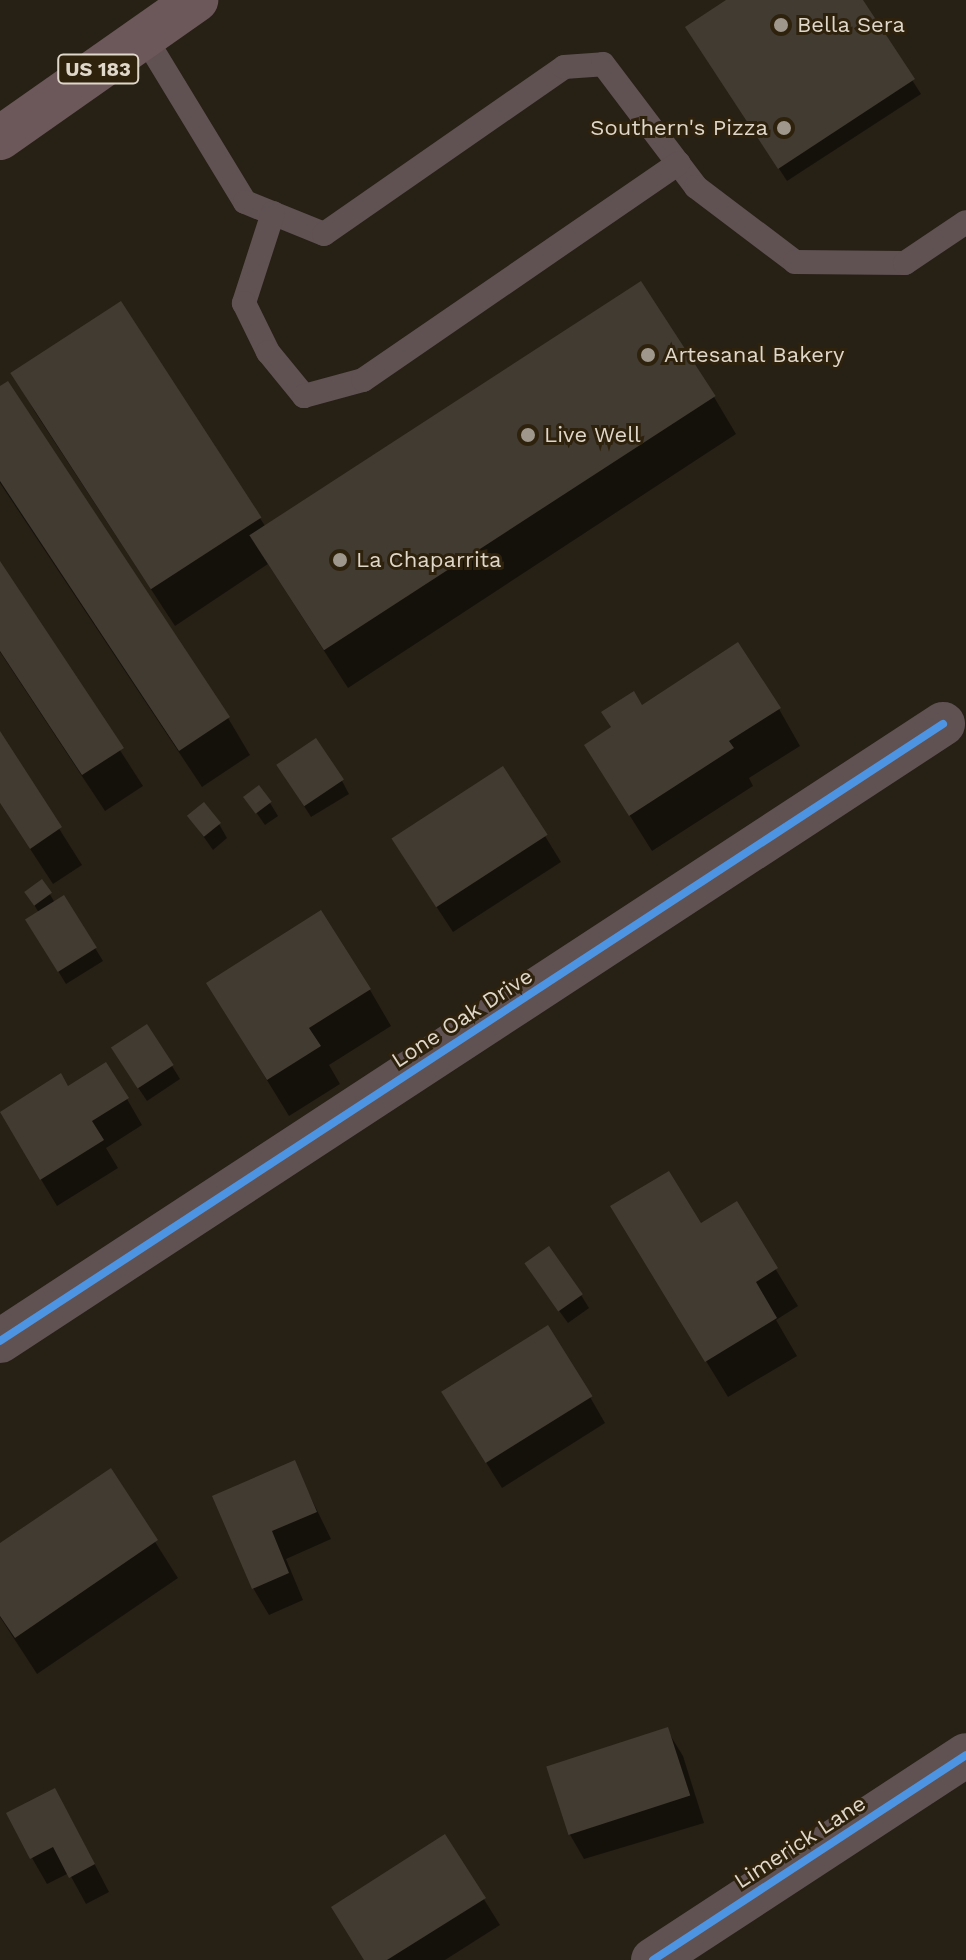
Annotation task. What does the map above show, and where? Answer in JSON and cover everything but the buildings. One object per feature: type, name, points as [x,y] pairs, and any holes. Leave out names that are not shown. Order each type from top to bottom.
[{"type":"main road","name":"US 183","points":[[0,138],[196,0]]},
{"type":"street","name":"Lone Oak Drive","points":[[0,1341],[943,724]]},
{"type":"street","name":"Limerick Lane","points":[[653,1960],[966,1755]]},
{"type":"lane","points":[[144,36],[245,202],[324,234],[564,67],[603,64],[696,187],[795,262],[905,263],[966,222]]},
{"type":"lane","points":[[273,213],[244,303],[268,352],[304,396],[363,380],[679,163]]},
{"type":"cycle path","points":[[0,1341],[943,724]]},
{"type":"cycle path","points":[[653,1960],[966,1755]]},
{"type":"place","name":"Bella Sera","points":[[781,25]]},
{"type":"place","name":"Southern's Pizza","points":[[784,128]]},
{"type":"place","name":"Artesanal Bakery","points":[[648,355]]},
{"type":"place","name":"Live Well","points":[[528,435]]},
{"type":"place","name":"La Chaparrita","points":[[340,560]]}]
